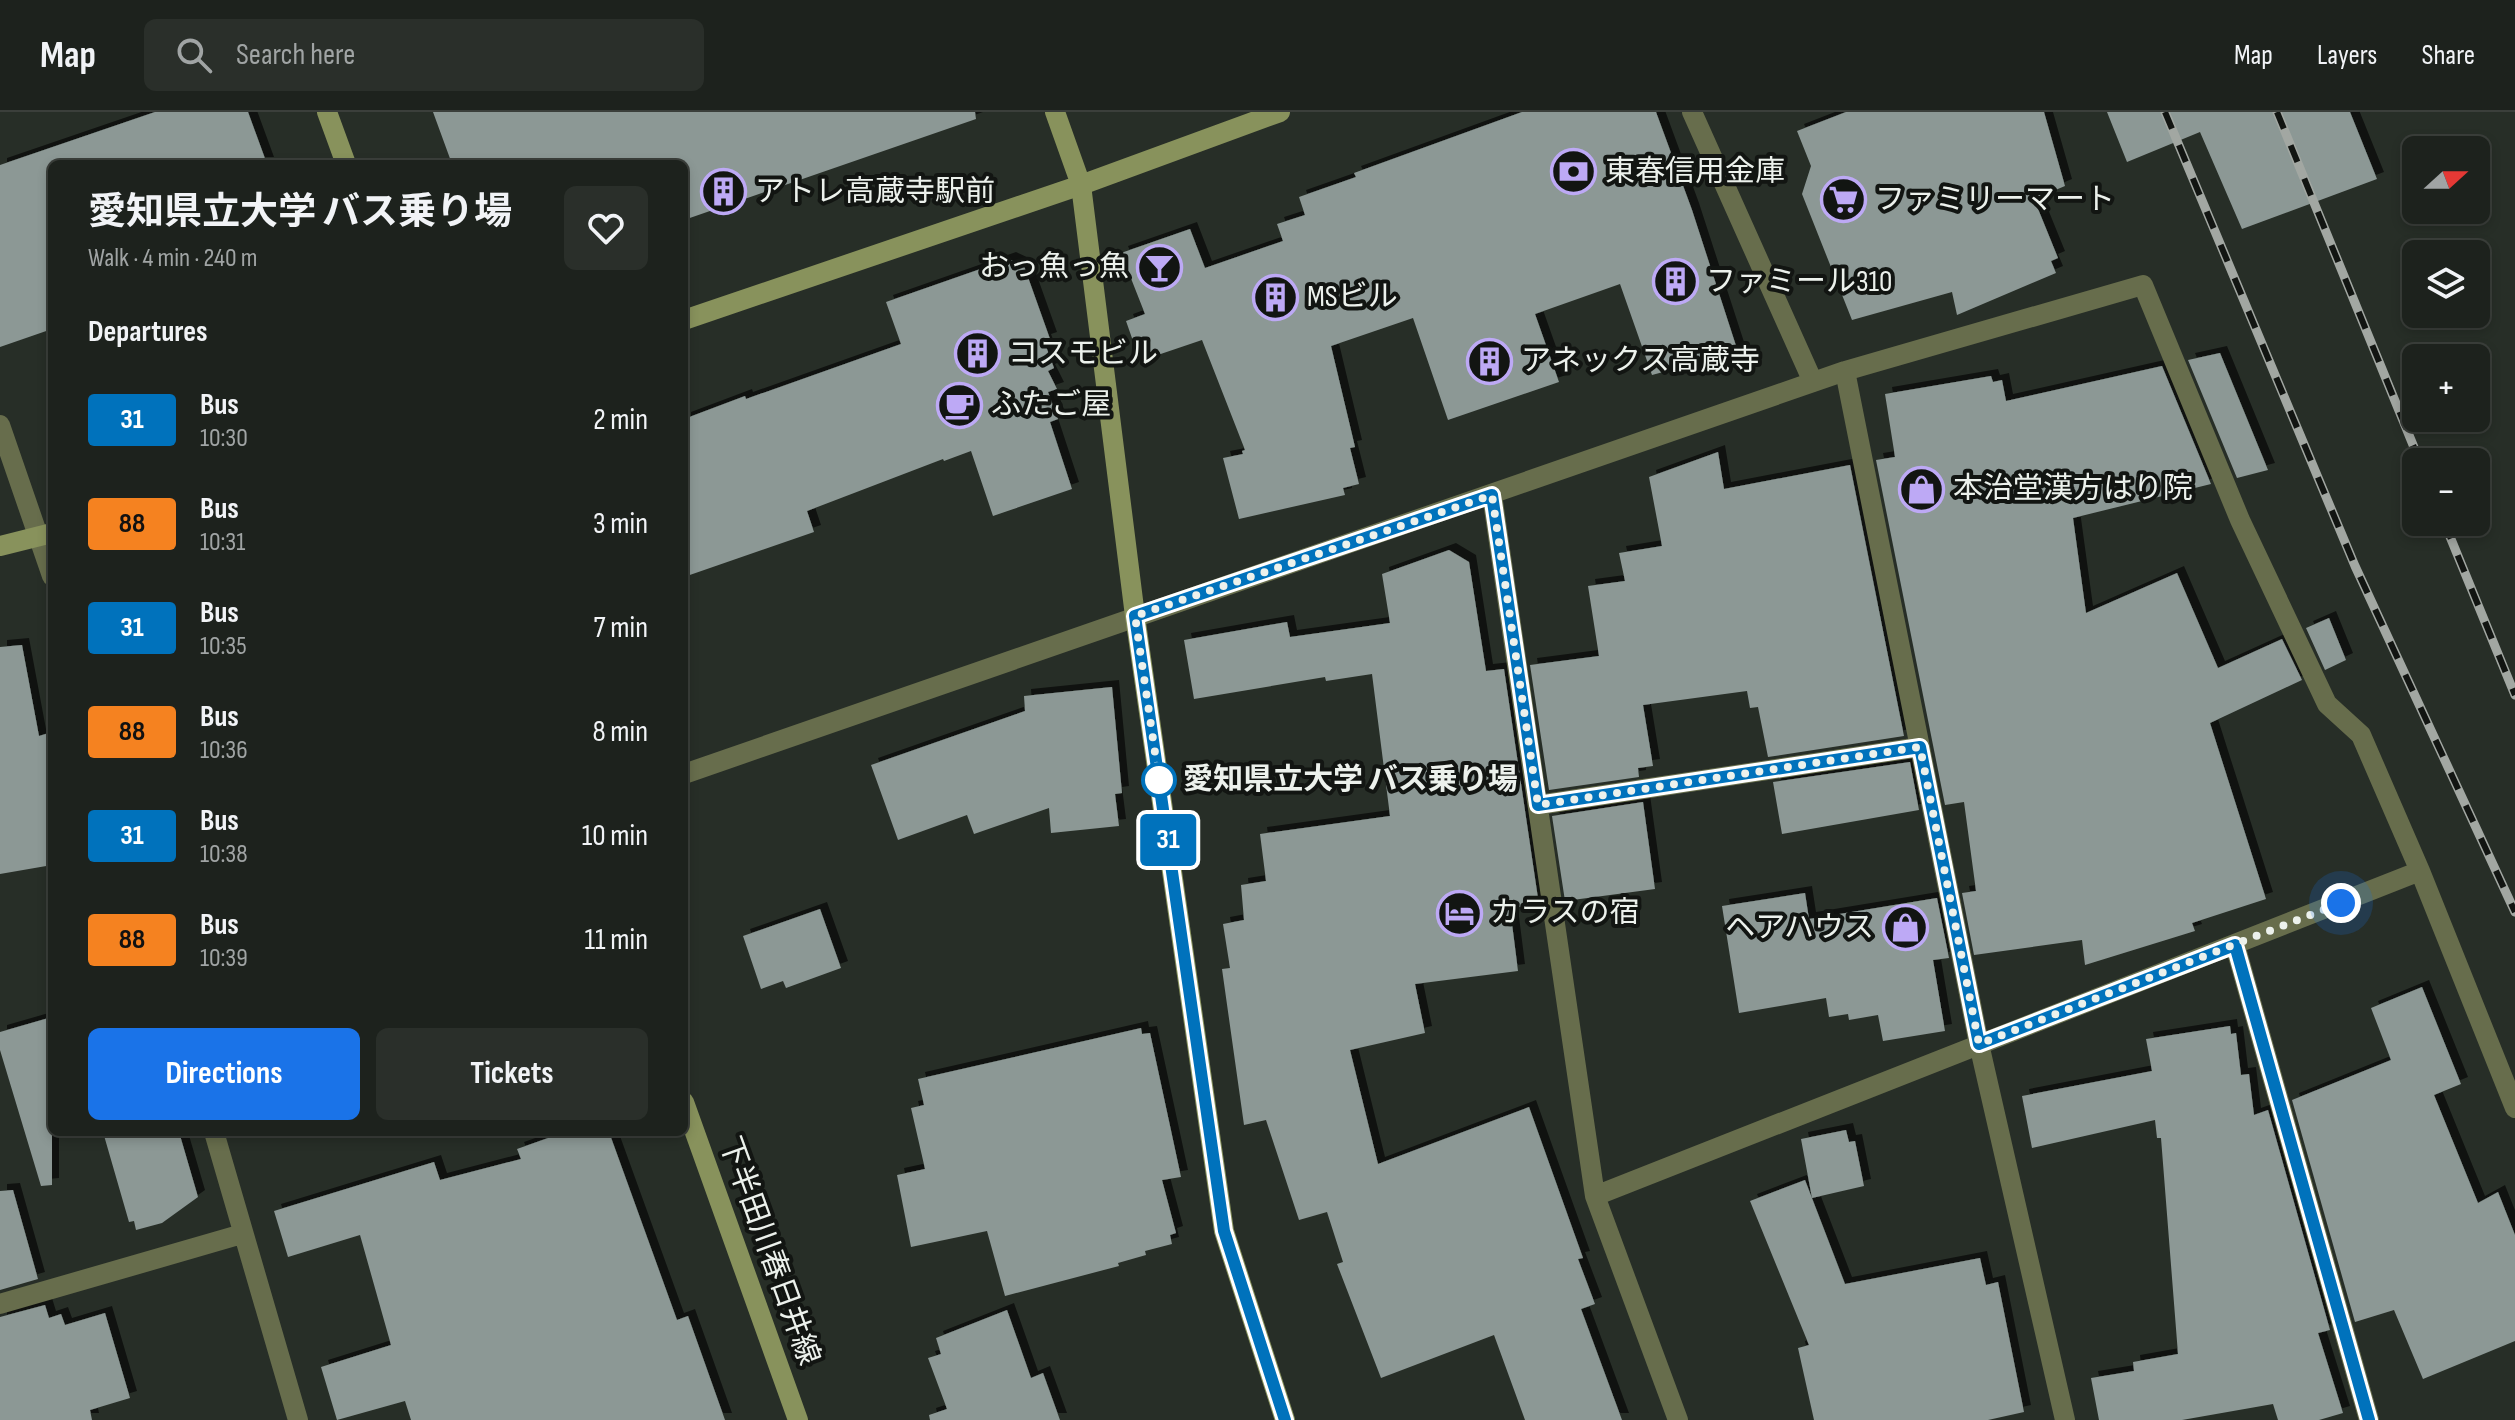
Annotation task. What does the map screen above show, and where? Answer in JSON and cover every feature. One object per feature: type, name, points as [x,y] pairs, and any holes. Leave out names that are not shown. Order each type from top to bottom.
[{"type":"street","points":[[327,112],[345,160]]},
{"type":"street","points":[[1055,112],[1081,185],[1135,616],[1224,1231],[1285,1420]]},
{"type":"street","points":[[688,319],[1081,185],[1280,112]]},
{"type":"street","points":[[1692,112],[1813,382]]},
{"type":"street","points":[[688,773],[1845,371],[2143,285],[2240,520],[2327,704],[2361,735],[2420,871],[2515,1108]]},
{"type":"street","points":[[1845,371],[1979,1044],[2065,1420]]},
{"type":"street","points":[[0,425],[46,535],[0,546]]},
{"type":"street","points":[[1492,495],[1595,1196],[1678,1420]]},
{"type":"street","points":[[1538,805],[1920,747]]},
{"type":"street","points":[[1595,1196],[2420,871]]},
{"type":"street","points":[[2235,945],[2369,1420]]},
{"type":"street","name":"下半田川春日井線","points":[[688,1113],[798,1420]]},
{"type":"street","points":[[215,1136],[298,1420]]},
{"type":"street","points":[[0,1304],[242,1234]]},
{"type":"building","points":[[155,112],[248,112],[266,160],[48,160],[48,330],[0,347],[0,165]]},
{"type":"building","name":"アトレ高蔵寺駅前","points":[[433,112],[975,112],[976,119],[688,219],[688,160],[451,160]]},
{"type":"building","points":[[1522,112],[1656,112],[1738,352],[1652,375],[1620,284],[1535,314],[1559,382],[1448,420],[1413,318],[1331,346],[1355,447],[1350,448],[1359,484],[1343,488],[1345,495],[1239,519],[1223,458],[1243,454],[1245,450],[1202,340],[1140,361],[1126,321],[1145,314],[1121,253],[1190,229],[1205,268],[1283,241],[1277,224],[1305,215],[1299,197],[1356,177],[1354,173]]},
{"type":"building","points":[[1846,112],[2044,112],[2065,186],[2034,199],[2058,258],[2051,261],[2056,273],[1957,315],[1952,292],[1852,320],[1802,194],[1811,166],[1797,131]]},
{"type":"building","points":[[2107,112],[2350,112],[2377,179],[2242,229],[2200,132],[2127,162]]},
{"type":"building","points":[[1009,259],[1024,266],[1050,339],[1044,341],[1054,368],[1048,371],[1057,389],[1048,392],[1058,419],[1050,422],[1072,489],[993,516],[971,451],[807,511],[814,532],[688,576],[688,417],[901,344],[886,302]]},
{"type":"building","points":[[2220,353],[2268,470],[2237,478],[2188,360]]},
{"type":"building","points":[[2162,366],[2211,484],[2073,518],[2086,613],[2177,573],[2218,668],[2282,639],[2302,680],[2210,723],[2266,899],[2192,923],[2195,931],[2085,965],[2082,940],[1974,955],[1962,893],[1976,891],[1964,802],[1945,805],[1876,460],[1895,457],[1885,394],[1991,376],[1993,382],[2002,380],[2006,401]]},
{"type":"building","points":[[1718,452],[1724,489],[1850,465],[1904,736],[1768,757],[1758,707],[1750,708],[1747,691],[1643,705],[1653,766],[1638,768],[1639,777],[1549,790],[1530,665],[1599,656],[1588,586],[1625,581],[1619,553],[1662,546],[1649,477]]},
{"type":"building","points":[[1449,550],[1469,562],[1486,671],[1504,669],[1539,905],[1510,908],[1518,971],[1415,984],[1425,1033],[1350,1050],[1378,1164],[1529,1107],[1583,1258],[1578,1259],[1595,1304],[1581,1309],[1622,1420],[1525,1420],[1494,1335],[1381,1378],[1337,1264],[1343,1262],[1327,1212],[1299,1220],[1266,1120],[1244,1125],[1222,969],[1230,968],[1223,924],[1244,920],[1241,885],[1266,881],[1260,834],[1390,816],[1372,674],[1326,681],[1325,677],[1194,699],[1184,640],[1287,622],[1290,637],[1390,623],[1382,574]]},
{"type":"building","points":[[2329,618],[2346,660],[2325,670],[2306,628]]},
{"type":"building","points":[[22,645],[39,736],[48,733],[48,866],[0,874],[0,647]]},
{"type":"building","points":[[1112,687],[1122,793],[1115,794],[1119,826],[1051,833],[1049,808],[974,834],[967,815],[898,840],[871,765],[1025,711],[1024,696]]},
{"type":"building","points":[[1910,762],[1919,810],[1782,834],[1773,782]]},
{"type":"building","points":[[1643,802],[1655,889],[1565,901],[1552,816]]},
{"type":"building","points":[[1805,893],[1809,919],[1937,898],[1949,958],[1933,960],[1945,1031],[1883,1041],[1878,1015],[1849,1020],[1848,1014],[1829,1017],[1826,998],[1739,1013],[1722,906]]},
{"type":"building","points":[[820,909],[841,968],[786,988],[783,981],[761,989],[743,936]]},
{"type":"building","points":[[2422,987],[2461,1084],[2434,1095],[2478,1203],[2498,1192],[2515,1235],[2515,1341],[2423,1379],[2394,1310],[2355,1322],[2292,1100],[2391,1060],[2371,1008]]},
{"type":"building","points":[[48,1018],[48,1136],[52,1136],[52,1185],[41,1186],[0,1050],[0,1032]]},
{"type":"building","points":[[2230,1026],[2231,1034],[2236,1033],[2241,1075],[2249,1074],[2254,1115],[2268,1110],[2330,1330],[2318,1333],[2343,1413],[2319,1420],[2278,1420],[2273,1404],[2182,1420],[2099,1420],[2091,1378],[2134,1371],[2133,1362],[2178,1354],[2161,1138],[2157,1138],[2155,1120],[2032,1148],[2022,1096],[2152,1071],[2146,1039]]},
{"type":"building","points":[[1141,1028],[1142,1034],[1150,1033],[1181,1177],[1162,1180],[1176,1233],[1170,1235],[1172,1244],[1145,1251],[1146,1255],[1118,1263],[1119,1266],[1005,1296],[987,1231],[911,1247],[897,1175],[925,1169],[911,1108],[924,1105],[918,1079]]},
{"type":"building","points":[[1846,1130],[1849,1142],[1855,1141],[1864,1186],[1812,1198],[1801,1139]]},
{"type":"building","points":[[104,1136],[180,1136],[198,1197],[162,1223],[136,1230],[134,1221],[129,1222]]},
{"type":"building","points":[[554,1136],[610,1136],[677,1320],[688,1316],[725,1420],[411,1420],[405,1401],[337,1420],[321,1367],[391,1345],[360,1235],[288,1257],[274,1211],[434,1162],[440,1180],[521,1159],[517,1149]]},
{"type":"building","points":[[1805,1180],[1845,1284],[1980,1258],[1986,1285],[1998,1282],[2024,1412],[1988,1420],[1814,1420],[1798,1348],[1809,1345],[1750,1201]]},
{"type":"building","points":[[13,1190],[38,1279],[0,1290],[0,1191]]},
{"type":"building","points":[[45,1305],[49,1318],[61,1314],[65,1325],[105,1313],[130,1398],[90,1410],[92,1420],[0,1420],[0,1317]]},
{"type":"building","points":[[1007,1310],[1031,1378],[1043,1373],[1060,1420],[930,1420],[929,1415],[947,1409],[928,1358],[941,1354],[936,1338]]},
{"type":"railway","points":[[2165,112],[2355,566],[2515,912]]},
{"type":"railway","points":[[2277,112],[2414,448]]},
{"type":"railway","points":[[2450,536],[2515,695]]},
{"type":"bus line","name":"31","points":[[1285,1420],[1224,1231],[1135,616],[1492,495],[1538,805],[1920,747],[1979,1044],[2235,945],[2369,1420]]},
{"type":"place","name":"東春信用金庫","points":[[1574,172]]},
{"type":"place","name":"アトレ高蔵寺駅前","points":[[724,192]]},
{"type":"place","name":"ファミリーマート","points":[[1844,200]]},
{"type":"place","name":"おっ魚っ魚","points":[[1160,267]]},
{"type":"place","name":"ファミール310","points":[[1675,282]]},
{"type":"place","name":"MSビル","points":[[1276,297]]},
{"type":"place","name":"コスモビル","points":[[977,354]]},
{"type":"place","name":"アネックス高蔵寺","points":[[1490,361]]},
{"type":"place","name":"ふたご屋","points":[[960,405]]},
{"type":"place","name":"本治堂漢方はり院","points":[[1922,489]]},
{"type":"place","name":"愛知県立大学 バス乗り場","points":[[1159,780]]},
{"type":"place","name":"カラスの宿","points":[[1459,913]]},
{"type":"place","name":"ヘアハウス","points":[[1905,928]]},
{"type":"route","points":[[1159,780],[1135,616],[1492,495],[1538,805],[1920,747],[1979,1044],[2341,903]]}]
